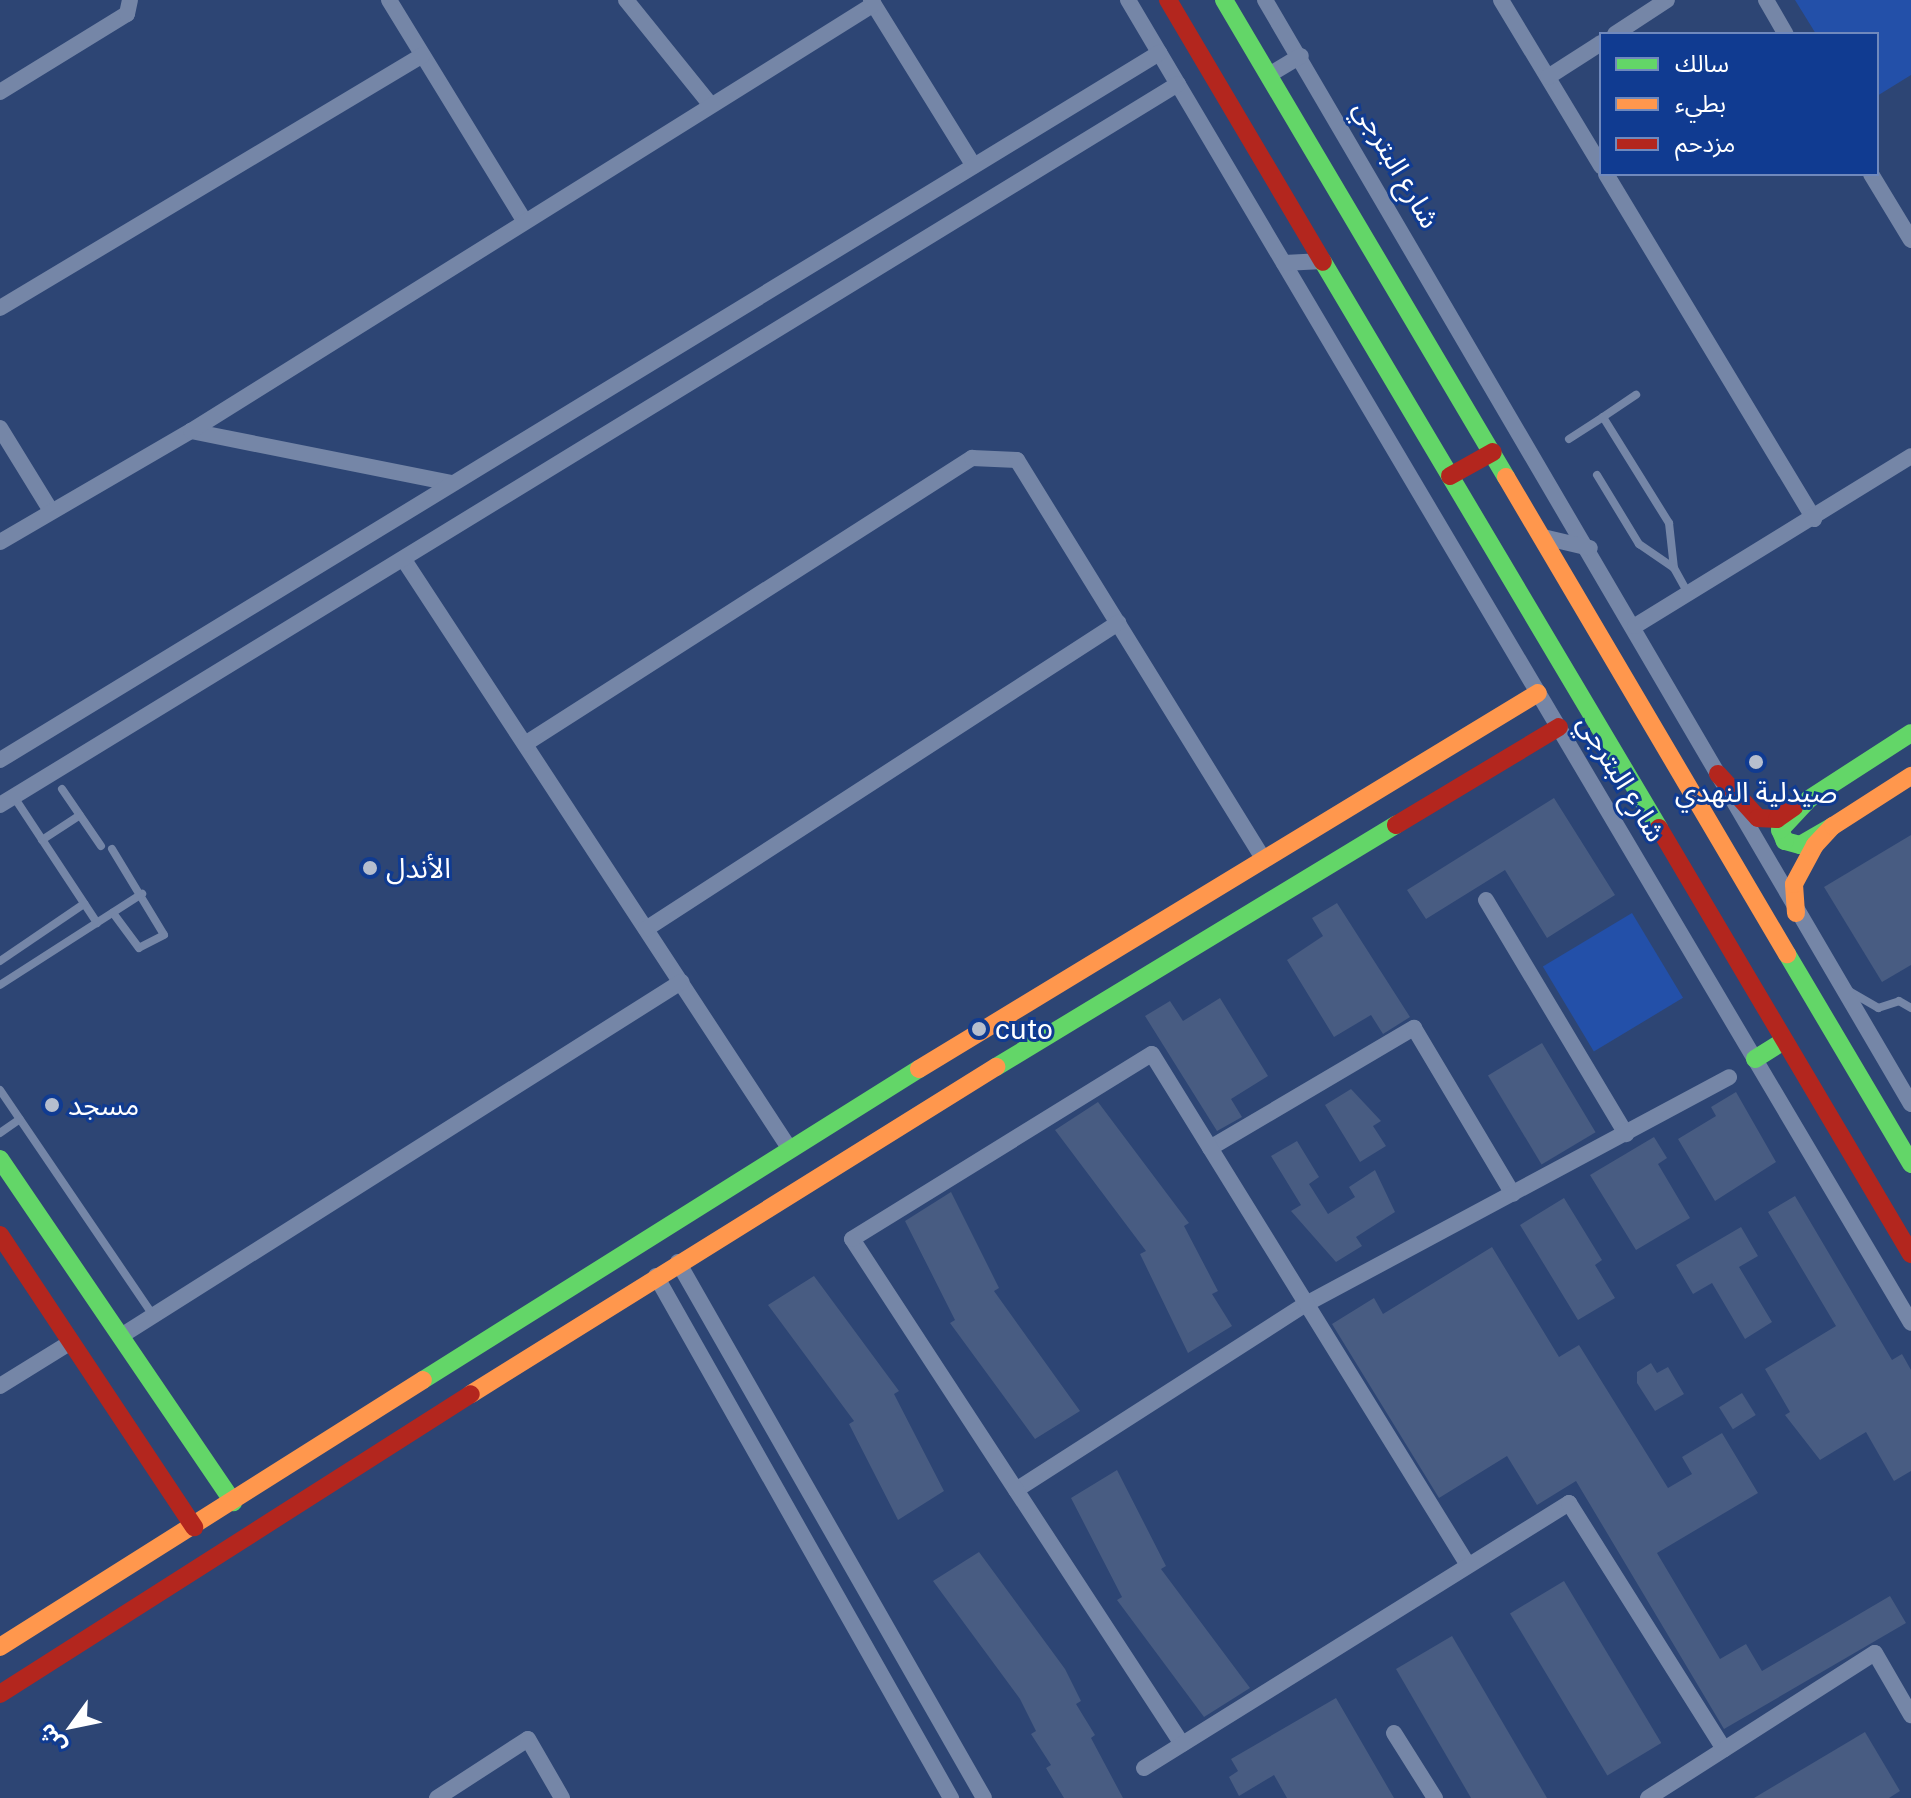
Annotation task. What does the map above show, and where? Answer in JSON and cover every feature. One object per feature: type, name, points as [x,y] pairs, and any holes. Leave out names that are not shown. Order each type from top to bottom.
[{"type":"street","points":[[0,92],[127,14],[130,0]]},
{"type":"street","points":[[389,0],[524,220]]},
{"type":"street","points":[[626,0],[710,104]]},
{"type":"street","name":"شارع البترجي","points":[[1128,0],[1911,1323]]},
{"type":"street","name":"شارع البترجي","points":[[1168,0],[1911,1254]]},
{"type":"street","name":"شارع البترجي","points":[[1224,0],[1906,1144],[1911,1164]]},
{"type":"street","name":"شارع البترجي","points":[[1265,0],[1590,548],[1796,913],[1911,1104]]},
{"type":"street","points":[[1501,0],[1599,163]]},
{"type":"street","points":[[1618,32],[1667,0]]},
{"type":"street","points":[[1766,0],[1785,32]]},
{"type":"street","points":[[0,542],[191,431],[873,2],[974,166]]},
{"type":"street","points":[[1548,77],[1599,44]]},
{"type":"street","points":[[0,760],[1159,53]]},
{"type":"street","points":[[0,308],[422,55]]},
{"type":"street","points":[[1269,75],[1301,56]]},
{"type":"street","points":[[7,801],[1178,84]]},
{"type":"street","points":[[1607,176],[1814,519]]},
{"type":"street","points":[[1872,176],[1911,240]]},
{"type":"street","points":[[1284,263],[1323,261]]},
{"type":"street","points":[[0,428],[51,511]]},
{"type":"street","points":[[191,431],[452,483]]},
{"type":"street","points":[[1450,476],[1493,452]]},
{"type":"street","points":[[1635,626],[1814,519],[1911,456]]},
{"type":"street","points":[[525,744],[972,458],[1017,460],[1264,860]]},
{"type":"street","points":[[1543,537],[1590,548]]},
{"type":"street","points":[[404,560],[789,1148]]},
{"type":"street","points":[[646,929],[1118,623]]},
{"type":"street","points":[[0,1647],[789,1148],[1538,693]]},
{"type":"street","points":[[0,1694],[678,1262],[1559,727]]},
{"type":"street","points":[[1718,774],[1758,818],[1777,819],[1911,733]]},
{"type":"street","points":[[1809,799],[1785,818],[1780,830],[1785,841],[1800,845],[1911,776]]},
{"type":"street","points":[[1796,913],[1799,868],[1833,826]]},
{"type":"street","points":[[1486,900],[1626,1134]]},
{"type":"street","points":[[121,1336],[681,982]]},
{"type":"street","points":[[1210,1148],[1414,1028],[1513,1194]]},
{"type":"street","points":[[1755,1059],[1784,1041]]},
{"type":"street","points":[[1182,1744],[852,1239],[1152,1054],[1468,1565]]},
{"type":"street","points":[[1016,1490],[1306,1304],[1729,1077]]},
{"type":"street","points":[[0,1159],[233,1502]]},
{"type":"street","points":[[0,1235],[194,1527]]},
{"type":"street","points":[[638,1245],[951,1798]]},
{"type":"street","points":[[678,1262],[984,1798]]},
{"type":"street","points":[[0,1386],[71,1342]]},
{"type":"street","points":[[1144,1768],[1569,1503],[1724,1749]]},
{"type":"street","points":[[1648,1798],[1875,1653],[1911,1715]]},
{"type":"street","points":[[1394,1733],[1435,1798]]},
{"type":"street","points":[[437,1798],[528,1739],[562,1798]]},
{"type":"lane","points":[[1569,439],[1636,395]]},
{"type":"lane","points":[[1603,417],[1669,523],[1674,568],[1689,594]]},
{"type":"lane","points":[[1597,475],[1639,544],[1674,568]]},
{"type":"lane","points":[[62,789],[101,846]]},
{"type":"lane","points":[[7,801],[42,840],[97,923]]},
{"type":"lane","points":[[42,840],[80,815]]},
{"type":"lane","points":[[112,849],[164,929],[159,940],[139,948],[113,913]]},
{"type":"lane","points":[[0,985],[142,894]]},
{"type":"lane","points":[[0,961],[84,904]]},
{"type":"lane","points":[[1838,983],[1878,1008],[1899,1001],[1911,1008]]},
{"type":"lane","points":[[0,1090],[153,1316]]},
{"type":"lane","points":[[0,1133],[20,1119]]},
{"type":"shaded area","points":[[1795,0],[1911,0],[1911,75],[1879,95],[1879,32],[1815,32]]},
{"type":"shaded area","points":[[1632,913],[1683,998],[1594,1051],[1543,967]]},
{"type":"building","points":[[1554,798],[1615,895],[1547,938],[1505,870],[1426,919],[1407,890]]},
{"type":"building","points":[[1911,835],[1911,965],[1882,982],[1824,887]]},
{"type":"building","points":[[1337,903],[1410,1017],[1383,1034],[1371,1015],[1334,1037],[1287,960],[1323,936],[1312,918]]},
{"type":"building","points":[[1220,998],[1268,1076],[1231,1099],[1242,1117],[1217,1131],[1145,1016],[1170,1001],[1183,1021]]},
{"type":"building","points":[[1542,1043],[1596,1132],[1542,1165],[1488,1075]]},
{"type":"building","points":[[1351,1089],[1381,1121],[1373,1126],[1386,1146],[1360,1162],[1325,1105]]},
{"type":"building","points":[[1736,1092],[1776,1162],[1715,1201],[1678,1139],[1716,1116],[1711,1107]]},
{"type":"building","points":[[1098,1102],[1189,1223],[1184,1226],[1218,1291],[1212,1294],[1232,1326],[1188,1353],[1140,1254],[1146,1251],[1055,1130]]},
{"type":"building","points":[[1654,1137],[1667,1158],[1658,1164],[1690,1218],[1636,1250],[1590,1175]]},
{"type":"building","points":[[1297,1141],[1319,1177],[1309,1184],[1328,1214],[1355,1197],[1349,1187],[1375,1170],[1395,1212],[1356,1237],[1362,1246],[1336,1262],[1291,1211],[1301,1205],[1271,1156]]},
{"type":"building","points":[[951,1192],[999,1288],[994,1291],[1080,1411],[1035,1439],[950,1323],[955,1320],[905,1221]]},
{"type":"building","points":[[1795,1196],[1892,1360],[1902,1354],[1911,1370],[1911,1471],[1894,1481],[1866,1432],[1820,1460],[1785,1415],[1790,1412],[1765,1369],[1836,1326],[1768,1212]]},
{"type":"building","points":[[1564,1198],[1602,1260],[1595,1265],[1615,1298],[1578,1320],[1520,1225]]},
{"type":"building","points":[[1741,1227],[1758,1256],[1739,1267],[1772,1322],[1745,1339],[1712,1283],[1693,1294],[1676,1265]]},
{"type":"building","points":[[1492,1247],[1559,1357],[1579,1345],[1668,1488],[1692,1474],[1682,1457],[1722,1433],[1758,1493],[1657,1553],[1720,1659],[1746,1644],[1762,1671],[1890,1596],[1906,1623],[1724,1729],[1576,1481],[1537,1505],[1507,1456],[1439,1498],[1332,1324],[1374,1298],[1383,1314]]},
{"type":"building","points":[[814,1276],[899,1391],[894,1394],[944,1491],[898,1520],[849,1424],[854,1421],[768,1305]]},
{"type":"building","points":[[1651,1363],[1657,1373],[1668,1367],[1684,1394],[1655,1411],[1637,1383],[1637,1372]]},
{"type":"building","points":[[1742,1393],[1756,1415],[1733,1429],[1719,1407]]},
{"type":"building","points":[[1117,1470],[1166,1566],[1161,1569],[1250,1688],[1204,1717],[1117,1600],[1122,1597],[1071,1498]]},
{"type":"building","points":[[979,1552],[1065,1669],[1081,1701],[1076,1704],[1095,1735],[1091,1738],[1123,1798],[1064,1798],[1046,1768],[1051,1765],[1031,1734],[1036,1731],[1020,1699],[933,1581]]},
{"type":"building","points":[[1564,1581],[1661,1743],[1607,1775],[1510,1613]]},
{"type":"building","points":[[1452,1636],[1547,1798],[1471,1798],[1396,1669]]},
{"type":"building","points":[[1336,1698],[1394,1798],[1287,1798],[1274,1775],[1239,1796],[1229,1777],[1238,1771],[1231,1759]]},
{"type":"building","points":[[1865,1732],[1900,1791],[1889,1798],[1754,1798]]},
{"type":"traffic: fast","points":[[1224,0],[1506,477]]},
{"type":"traffic: fast","points":[[1323,262],[1659,828]]},
{"type":"traffic: fast","points":[[1833,826],[1800,845],[1785,841],[1780,830],[1809,799],[1911,733]]},
{"type":"traffic: fast","points":[[996,1067],[1396,825]]},
{"type":"traffic: fast","points":[[1787,954],[1911,1164]]},
{"type":"traffic: fast","points":[[1755,1059],[1784,1041]]},
{"type":"traffic: fast","points":[[423,1380],[919,1069]]},
{"type":"traffic: fast","points":[[0,1159],[233,1502]]},
{"type":"traffic: slow","points":[[1506,477],[1787,954]]},
{"type":"traffic: slow","points":[[919,1069],[1538,693]]},
{"type":"traffic: slow","points":[[1796,913],[1794,884],[1815,845],[1833,826],[1911,776]]},
{"type":"traffic: slow","points":[[471,1394],[996,1067]]},
{"type":"traffic: slow","points":[[0,1647],[423,1380]]},
{"type":"traffic: jam","points":[[1168,0],[1323,262]]},
{"type":"traffic: jam","points":[[1450,476],[1493,452]]},
{"type":"traffic: jam","points":[[1396,825],[1559,727]]},
{"type":"traffic: jam","points":[[1718,774],[1758,818],[1777,819],[1794,807]]},
{"type":"traffic: jam","points":[[1659,828],[1911,1254]]},
{"type":"traffic: jam","points":[[0,1235],[194,1527]]},
{"type":"traffic: jam","points":[[0,1694],[471,1394]]},
{"type":"place","name":"صيدلية النهدي","points":[[1756,762]]},
{"type":"place","name":"الأندل","points":[[370,868]]},
{"type":"place","name":"cuto","points":[[979,1029]]},
{"type":"place","name":"مسجد","points":[[52,1105]]}]
